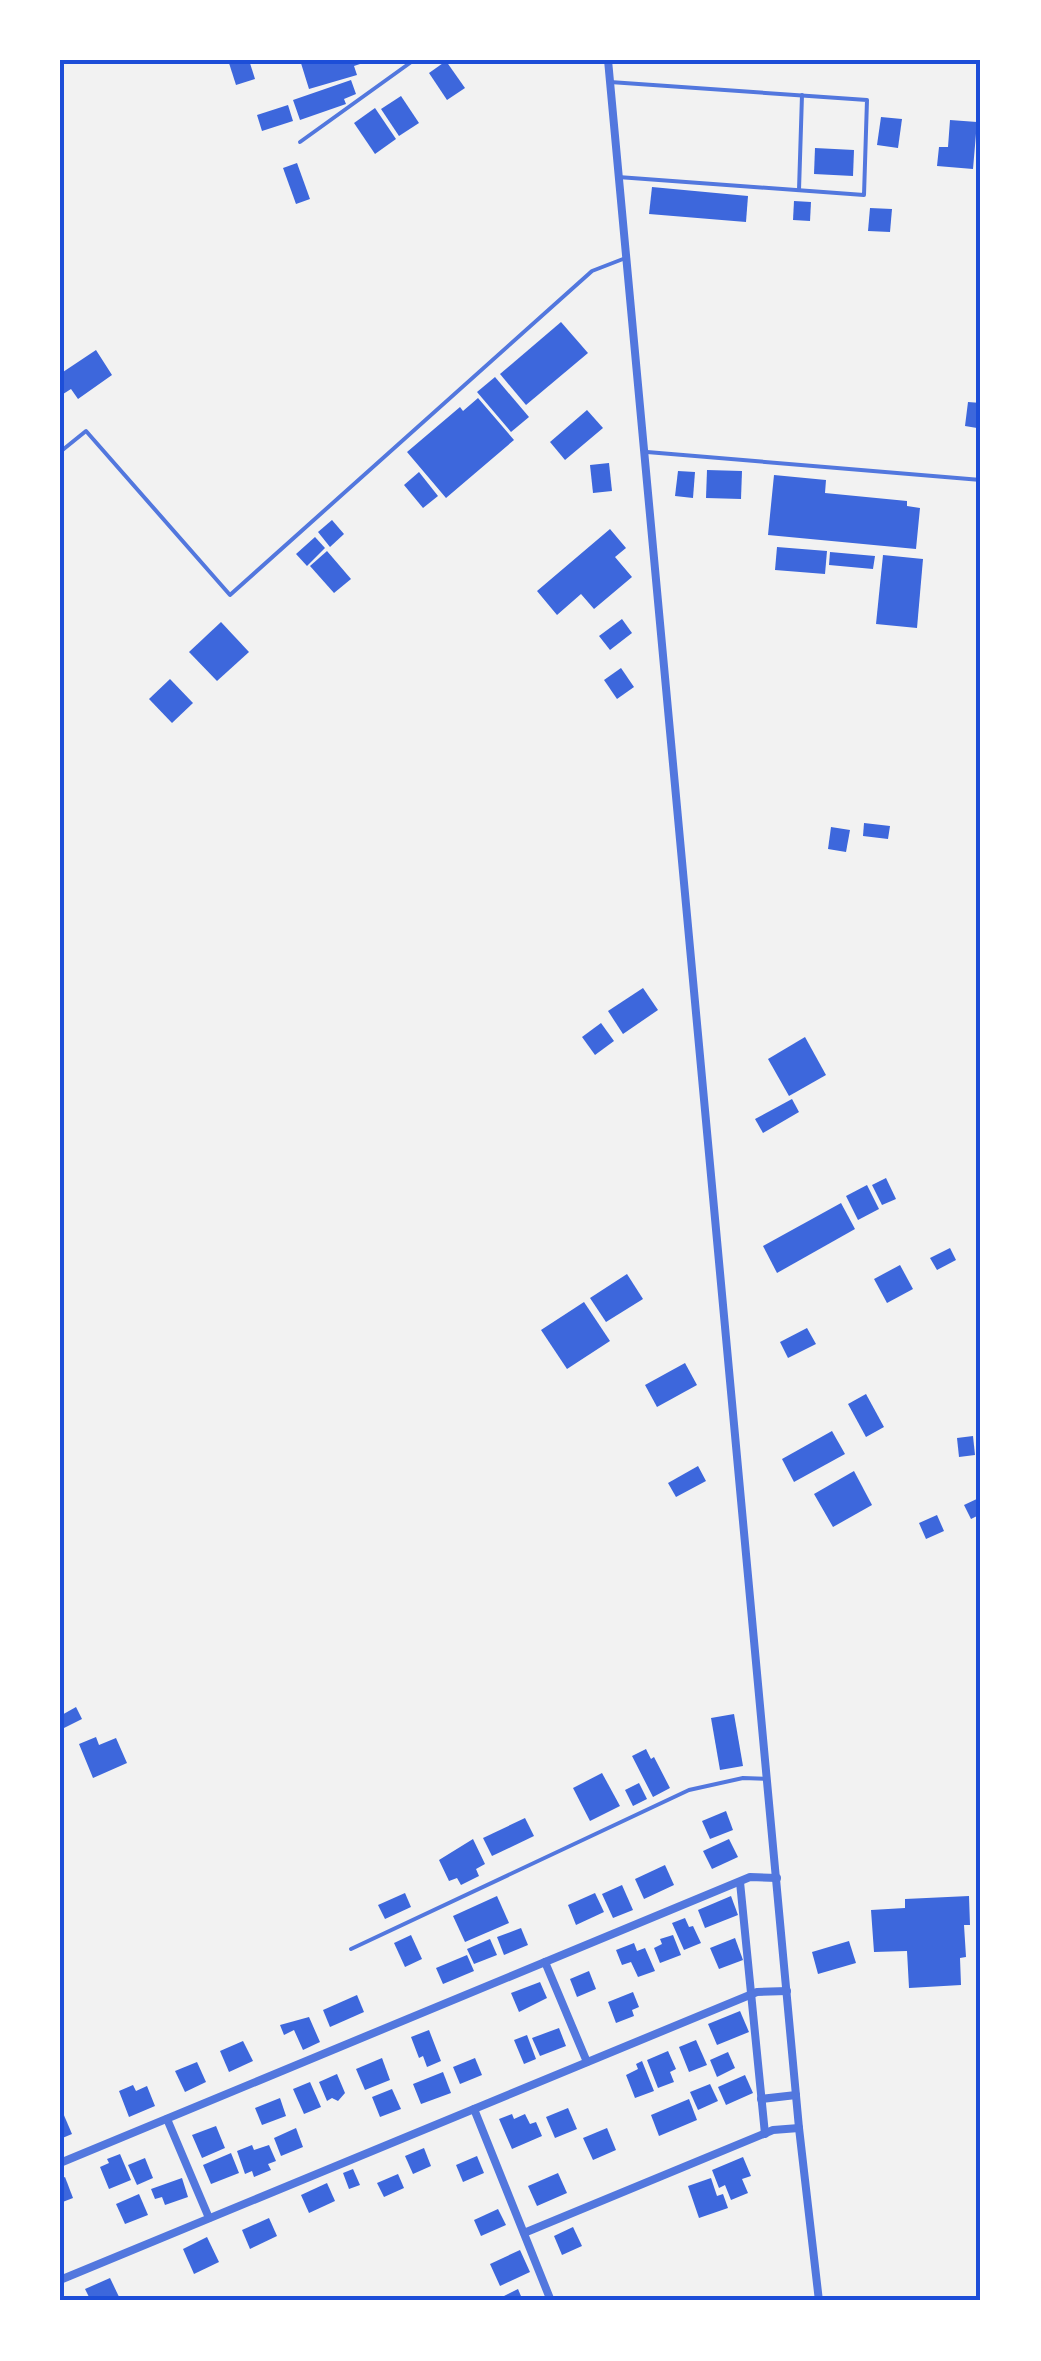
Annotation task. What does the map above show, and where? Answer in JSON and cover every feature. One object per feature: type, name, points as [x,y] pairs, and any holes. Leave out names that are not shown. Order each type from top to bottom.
[{"type":"street","points":[[608,60],[799,2128],[819,2301]]},
{"type":"street","points":[[60,2163],[750,1877],[777,1878]]},
{"type":"street","points":[[740,1882],[765,2134]]},
{"type":"street","points":[[545,1962],[587,2062]]},
{"type":"street","points":[[60,2280],[751,1994],[787,1991]]},
{"type":"street","points":[[761,2099],[796,2095]]},
{"type":"street","points":[[474,2109],[551,2301]]},
{"type":"street","points":[[167,2119],[209,2218]]},
{"type":"street","points":[[524,2233],[765,2134],[799,2128]]},
{"type":"lane","points":[[300,142],[414,60]]},
{"type":"lane","points":[[610,82],[867,100],[864,195],[618,176]]},
{"type":"lane","points":[[799,190],[802,95]]},
{"type":"lane","points":[[60,452],[86,431],[230,595],[592,271],[626,258]]},
{"type":"lane","points":[[644,452],[981,480]]},
{"type":"lane","points":[[351,1949],[689,1790],[743,1778],[768,1779]]},
{"type":"lane","points":[[978,2301],[981,2288]]},
{"type":"building","points":[[228,60],[249,60],[255,79],[236,85]]},
{"type":"building","points":[[300,60],[369,61],[354,66],[357,75],[309,89]]},
{"type":"building","points":[[446,61],[465,88],[447,100],[429,73]]},
{"type":"building","points":[[351,80],[356,94],[344,99],[346,104],[300,120],[293,100]]},
{"type":"building","points":[[401,96],[419,123],[399,136],[381,109]]},
{"type":"building","points":[[288,105],[293,121],[262,131],[257,115]]},
{"type":"building","points":[[375,108],[396,139],[375,154],[354,123]]},
{"type":"building","points":[[881,117],[902,119],[898,148],[877,145]]},
{"type":"building","points":[[950,120],[977,122],[973,169],[937,166],[939,147],[948,147]]},
{"type":"building","points":[[815,148],[854,150],[853,176],[814,174]]},
{"type":"building","points":[[297,163],[310,199],[296,204],[283,168]]},
{"type":"building","points":[[652,187],[748,196],[746,222],[649,214]]},
{"type":"building","points":[[794,201],[811,202],[810,221],[793,220]]},
{"type":"building","points":[[870,208],[892,209],[890,232],[868,231]]},
{"type":"building","points":[[561,322],[588,353],[526,405],[500,374]]},
{"type":"building","points":[[96,350],[112,375],[78,399],[71,389],[60,396],[60,374]]},
{"type":"building","points":[[495,377],[529,417],[511,432],[477,392]]},
{"type":"building","points":[[478,398],[514,440],[446,498],[407,452],[460,407],[463,411]]},
{"type":"building","points":[[968,402],[981,403],[977,428],[965,426]]},
{"type":"building","points":[[587,410],[603,428],[565,460],[550,442]]},
{"type":"building","points":[[609,463],[612,491],[593,493],[590,465]]},
{"type":"building","points":[[707,470],[742,471],[741,499],[706,498]]},
{"type":"building","points":[[678,471],[695,472],[693,498],[675,496]]},
{"type":"building","points":[[419,472],[438,496],[423,508],[404,485]]},
{"type":"building","points":[[774,475],[826,480],[825,493],[907,501],[907,506],[920,508],[916,549],[768,535]]},
{"type":"building","points":[[332,520],[344,534],[330,547],[318,532]]},
{"type":"building","points":[[610,529],[626,548],[615,557],[632,577],[594,609],[581,594],[557,615],[537,591]]},
{"type":"building","points":[[315,537],[325,548],[307,566],[296,554]]},
{"type":"building","points":[[777,547],[827,551],[825,574],[775,570]]},
{"type":"building","points":[[327,551],[351,579],[334,593],[310,566]]},
{"type":"building","points":[[830,552],[875,556],[873,569],[829,565]]},
{"type":"building","points":[[883,555],[923,559],[917,628],[876,624]]},
{"type":"building","points":[[622,619],[632,633],[610,650],[599,636]]},
{"type":"building","points":[[221,622],[249,652],[217,681],[189,652]]},
{"type":"building","points":[[621,668],[634,687],[617,699],[604,680]]},
{"type":"building","points":[[170,679],[193,703],[172,723],[149,699]]},
{"type":"building","points":[[864,823],[890,826],[888,839],[863,836]]},
{"type":"building","points":[[831,827],[850,830],[846,852],[828,849]]},
{"type":"building","points":[[643,988],[658,1010],[623,1034],[608,1011]]},
{"type":"building","points":[[601,1023],[614,1041],[595,1055],[582,1037]]},
{"type":"building","points":[[805,1037],[826,1075],[789,1096],[768,1059]]},
{"type":"building","points":[[792,1099],[799,1112],[763,1133],[755,1119]]},
{"type":"building","points":[[886,1178],[896,1199],[882,1205],[872,1185]]},
{"type":"building","points":[[867,1185],[879,1209],[858,1220],[846,1196]]},
{"type":"building","points":[[841,1203],[855,1229],[777,1273],[763,1246]]},
{"type":"building","points":[[950,1248],[956,1260],[937,1270],[930,1258]]},
{"type":"building","points":[[900,1265],[913,1289],[887,1303],[874,1279]]},
{"type":"building","points":[[627,1274],[643,1299],[606,1322],[590,1298]]},
{"type":"building","points":[[584,1302],[610,1341],[567,1369],[541,1330]]},
{"type":"building","points":[[807,1328],[816,1344],[788,1358],[780,1342]]},
{"type":"building","points":[[685,1363],[697,1385],[657,1407],[645,1385]]},
{"type":"building","points":[[866,1394],[884,1427],[866,1437],[848,1404]]},
{"type":"building","points":[[832,1431],[845,1454],[794,1482],[782,1459]]},
{"type":"building","points":[[973,1436],[975,1455],[959,1457],[957,1438]]},
{"type":"building","points":[[698,1466],[706,1481],[676,1497],[668,1483]]},
{"type":"building","points":[[854,1471],[872,1505],[833,1527],[814,1494]]},
{"type":"building","points":[[981,1497],[981,1514],[971,1519],[964,1505]]},
{"type":"building","points":[[937,1515],[944,1531],[926,1539],[919,1523]]},
{"type":"building","points":[[76,1707],[82,1719],[62,1729],[60,1716]]},
{"type":"building","points":[[734,1714],[743,1766],[720,1770],[711,1718]]},
{"type":"building","points":[[96,1737],[99,1745],[116,1738],[127,1763],[93,1778],[79,1744]]},
{"type":"building","points":[[646,1749],[670,1788],[653,1797],[632,1756]]},
{"type":"building","points":[[602,1773],[620,1806],[590,1821],[573,1788]]},
{"type":"building","points":[[639,1783],[647,1799],[633,1806],[625,1790]]},
{"type":"building","points":[[726,1811],[733,1830],[710,1839],[702,1821]]},
{"type":"building","points":[[525,1818],[534,1836],[492,1856],[483,1838]]},
{"type":"building","points":[[473,1839],[485,1864],[476,1869],[479,1876],[461,1885],[457,1878],[449,1881],[439,1860]]},
{"type":"building","points":[[729,1839],[738,1857],[712,1869],[703,1851]]},
{"type":"building","points":[[665,1865],[674,1885],[644,1899],[635,1879]]},
{"type":"building","points":[[622,1885],[633,1910],[613,1918],[602,1894]]},
{"type":"building","points":[[405,1893],[411,1907],[385,1919],[378,1905]]},
{"type":"building","points":[[595,1893],[604,1912],[576,1925],[568,1905]]},
{"type":"building","points":[[497,1896],[509,1923],[465,1942],[453,1916]]},
{"type":"building","points":[[731,1896],[738,1915],[705,1928],[698,1910]]},
{"type":"building","points":[[969,1896],[970,1925],[964,1925],[966,1957],[960,1958],[961,1985],[909,1988],[907,1951],[874,1952],[871,1910],[905,1908],[905,1899]]},
{"type":"building","points":[[685,1918],[701,1943],[684,1950],[672,1923]]},
{"type":"building","points":[[521,1928],[528,1945],[504,1955],[497,1937]]},
{"type":"building","points":[[411,1935],[422,1959],[405,1967],[394,1943]]},
{"type":"building","points":[[673,1935],[681,1955],[660,1963],[654,1948],[662,1944],[660,1939]]},
{"type":"building","points":[[735,1938],[743,1960],[719,1969],[710,1948]]},
{"type":"building","points":[[490,1939],[497,1955],[474,1964],[467,1949]]},
{"type":"building","points":[[849,1941],[856,1963],[818,1974],[812,1952]]},
{"type":"building","points":[[634,1943],[637,1951],[645,1948],[655,1971],[638,1977],[631,1962],[622,1965],[616,1950]]},
{"type":"building","points":[[467,1955],[474,1971],[443,1984],[436,1968]]},
{"type":"building","points":[[589,1971],[596,1989],[577,1997],[570,1979]]},
{"type":"building","points":[[540,1982],[547,1998],[519,2012],[511,1993]]},
{"type":"building","points":[[633,1992],[639,2007],[632,2010],[634,2016],[616,2023],[608,2002]]},
{"type":"building","points":[[357,1995],[364,2012],[330,2027],[323,2010]]},
{"type":"building","points":[[740,2011],[749,2032],[717,2045],[708,2024]]},
{"type":"building","points":[[309,2017],[320,2042],[303,2050],[294,2030],[284,2035],[280,2025]]},
{"type":"building","points":[[559,2028],[566,2046],[540,2056],[532,2038]]},
{"type":"building","points":[[429,2030],[441,2061],[427,2067],[411,2037]]},
{"type":"building","points":[[527,2035],[536,2059],[524,2064],[514,2040]]},
{"type":"building","points":[[696,2040],[707,2065],[689,2072],[679,2047]]},
{"type":"building","points":[[243,2041],[253,2061],[229,2072],[220,2051]]},
{"type":"building","points":[[668,2051],[676,2069],[670,2072],[674,2082],[658,2088],[647,2060]]},
{"type":"building","points":[[728,2052],[735,2068],[717,2077],[710,2060]]},
{"type":"building","points":[[382,2058],[390,2080],[365,2090],[356,2069]]},
{"type":"building","points":[[475,2058],[482,2075],[460,2084],[453,2067]]},
{"type":"building","points":[[642,2061],[654,2091],[635,2098],[626,2075],[638,2069],[636,2064]]},
{"type":"building","points":[[197,2062],[206,2082],[185,2092],[175,2071]]},
{"type":"building","points":[[443,2072],[451,2093],[421,2104],[413,2084]]},
{"type":"building","points":[[337,2074],[345,2093],[338,2101],[327,2101],[319,2082]]},
{"type":"building","points":[[745,2075],[753,2093],[726,2105],[718,2087]]},
{"type":"building","points":[[310,2082],[321,2107],[304,2114],[293,2089]]},
{"type":"building","points":[[710,2084],[718,2101],[698,2110],[690,2092]]},
{"type":"building","points":[[133,2085],[136,2091],[147,2086],[155,2106],[129,2117],[119,2091]]},
{"type":"building","points":[[392,2089],[401,2109],[380,2117],[372,2097]]},
{"type":"building","points":[[280,2098],[286,2116],[262,2125],[255,2108]]},
{"type":"building","points":[[689,2099],[697,2120],[659,2136],[651,2115]]},
{"type":"building","points":[[60,2106],[72,2134],[60,2139]]},
{"type":"building","points":[[568,2108],[577,2129],[555,2138],[546,2117]]},
{"type":"building","points":[[512,2114],[514,2119],[525,2114],[530,2124],[536,2122],[542,2136],[512,2149],[499,2119]]},
{"type":"building","points":[[216,2126],[225,2148],[202,2158],[192,2135]]},
{"type":"building","points":[[296,2128],[303,2147],[281,2156],[274,2138]]},
{"type":"building","points":[[607,2128],[616,2150],[593,2160],[583,2138]]},
{"type":"building","points":[[252,2145],[254,2150],[269,2145],[276,2161],[268,2164],[271,2170],[254,2177],[252,2171],[245,2174],[237,2151]]},
{"type":"building","points":[[424,2148],[431,2166],[413,2174],[405,2156]]},
{"type":"building","points":[[231,2153],[239,2173],[211,2184],[203,2165]]},
{"type":"building","points":[[120,2154],[131,2180],[109,2189],[100,2167]]},
{"type":"building","points":[[477,2156],[484,2173],[463,2182],[456,2165]]},
{"type":"building","points":[[743,2157],[751,2176],[742,2179],[748,2193],[731,2200],[725,2185],[719,2188],[712,2170]]},
{"type":"building","points":[[145,2158],[153,2178],[137,2185],[128,2165]]},
{"type":"building","points":[[353,2169],[360,2185],[349,2189],[343,2173]]},
{"type":"building","points":[[558,2173],[567,2193],[537,2206],[528,2186]]},
{"type":"building","points":[[398,2174],[404,2188],[384,2197],[377,2183]]},
{"type":"building","points":[[65,2177],[73,2198],[60,2203],[60,2179]]},
{"type":"building","points":[[182,2178],[188,2197],[165,2205],[162,2197],[155,2199],[151,2189]]},
{"type":"building","points":[[711,2178],[717,2196],[723,2194],[728,2208],[699,2218],[688,2186]]},
{"type":"building","points":[[327,2183],[335,2201],[309,2213],[301,2195]]},
{"type":"building","points":[[139,2194],[148,2215],[125,2224],[116,2204]]},
{"type":"building","points":[[498,2209],[506,2225],[481,2236],[474,2220]]},
{"type":"building","points":[[269,2218],[277,2236],[250,2249],[242,2230]]},
{"type":"building","points":[[573,2227],[582,2246],[562,2255],[554,2236]]},
{"type":"building","points":[[207,2237],[219,2262],[194,2274],[183,2249]]},
{"type":"building","points":[[520,2250],[530,2272],[500,2286],[490,2264]]},
{"type":"building","points":[[110,2278],[121,2301],[91,2301],[85,2289]]},
{"type":"building","points":[[518,2289],[523,2301],[501,2301],[500,2298]]}]
